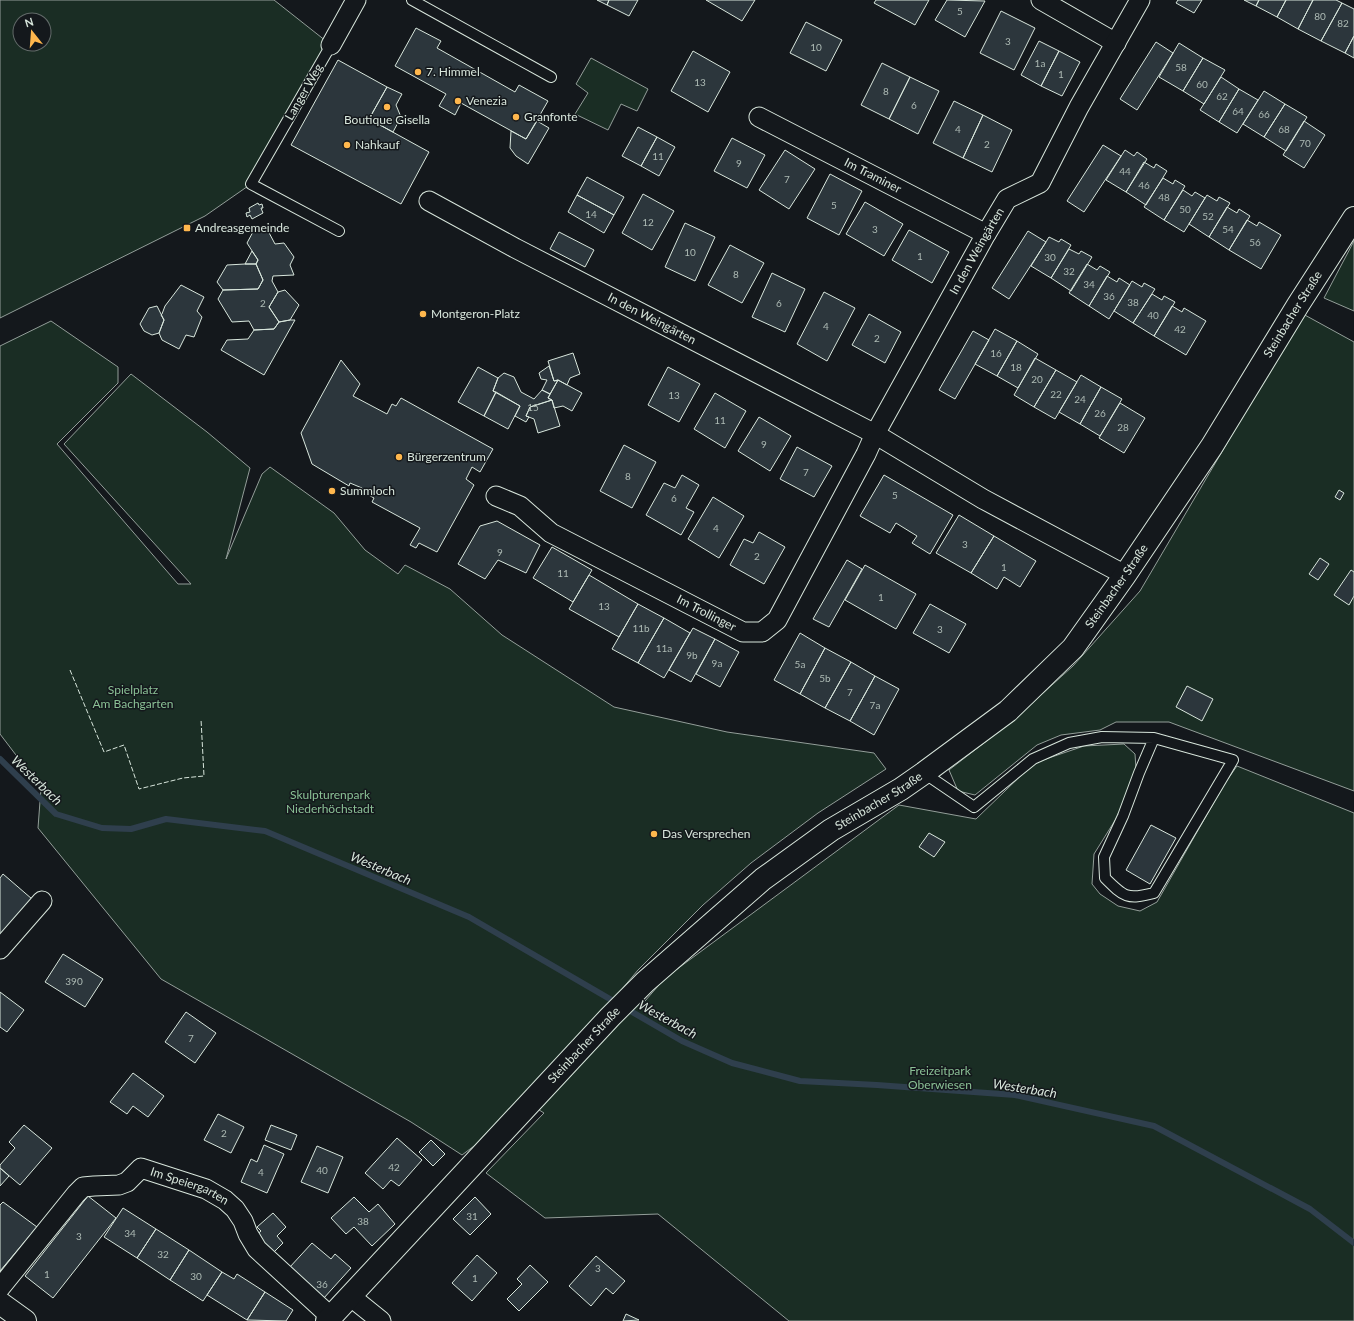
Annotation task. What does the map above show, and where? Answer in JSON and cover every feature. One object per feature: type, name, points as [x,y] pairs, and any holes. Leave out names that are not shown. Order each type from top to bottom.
[{"type":"main road","name":"Steinbacher Straße","points":[[329,1319],[610,1017],[645,982],[762,879],[831,830],[901,789],[1008,711],[1073,648],[1212,446],[1294,311],[1354,218]]},
{"type":"main road","points":[[0,1303],[25,1321]]},
{"type":"street","name":"Langer Weg","points":[[331,45],[356,0]]},
{"type":"street","points":[[1041,0],[1116,43]]},
{"type":"street","name":"In den Weingärten","points":[[875,434],[1007,199],[1040,183],[1079,107],[1140,0]]},
{"type":"street","name":"Im Traminer","points":[[759,118],[986,234]]},
{"type":"street","name":"In den Weingärten","points":[[429,202],[875,434],[983,499],[1124,575]]},
{"type":"street","name":"Im Trollinger","points":[[496,496],[520,506],[551,533],[743,632],[762,632],[777,620],[866,454],[875,434]]},
{"type":"street","points":[[0,949],[42,901]]},
{"type":"street","name":"Im Speiergarten","points":[[0,1288],[83,1187],[119,1185],[127,1182],[141,1168],[206,1189],[225,1200],[235,1209],[243,1221],[248,1234],[257,1249],[329,1319]]},
{"type":"street","points":[[350,1296],[381,1321]]},
{"type":"lane","points":[[412,0],[551,77]]},
{"type":"lane","name":"Langer Weg","points":[[331,45],[251,184],[339,231]]},
{"type":"lane","points":[[924,773],[974,807],[1033,759],[1069,743],[1102,737],[1154,738],[1233,760],[1154,893],[1136,897],[1120,893],[1105,878],[1104,857],[1123,816],[1154,738]]},
{"type":"green space","points":[[0,0],[274,0],[331,45],[251,184],[205,216],[0,318]]},
{"type":"green space","points":[[591,58],[648,89],[637,111],[621,104],[608,130],[575,114],[588,93],[576,84]]},
{"type":"green space","points":[[1354,241],[1354,311],[1324,298]]},
{"type":"green space","points":[[1303,314],[1354,342],[1354,791],[1169,722],[1116,722],[1100,730],[1061,735],[1037,745],[975,795],[958,791],[949,770],[1011,722],[1073,666],[1140,591]]},
{"type":"green space","name":"Skulpturenpark Niederhöchstadt","points":[[51,321],[118,367],[118,383],[57,444],[178,584],[191,584],[64,444],[131,374],[207,432],[250,468],[226,559],[262,474],[270,467],[334,513],[365,550],[398,574],[405,565],[450,589],[502,635],[614,707],[727,732],[874,753],[886,769],[818,813],[751,863],[703,905],[638,970],[602,1013],[474,1146],[462,1155],[411,1122],[161,979],[38,828],[41,788],[0,734],[0,346]]},
{"type":"green space","name":"Freizeitpark Oberwiesen","points":[[1124,744],[1135,754],[1136,769],[1119,814],[1094,854],[1092,884],[1100,894],[1118,906],[1140,911],[1157,902],[1225,783],[1237,766],[1354,813],[1354,1321],[789,1321],[658,1214],[545,1218],[486,1173],[544,1113],[536,1108],[641,999],[645,1001],[665,978],[899,805],[976,819],[1034,763],[1084,746]]},
{"type":"building","points":[[597,0],[609,0],[607,5]]},
{"type":"building","points":[[609,0],[638,0],[629,16],[607,5]]},
{"type":"building","points":[[706,0],[755,0],[742,21]]},
{"type":"building","points":[[876,0],[929,0],[915,25],[874,3]]},
{"type":"building","points":[[947,0],[985,1],[965,37],[935,20]]},
{"type":"building","points":[[1178,0],[1202,0],[1194,13],[1176,3]]},
{"type":"building","points":[[1244,0],[1259,0],[1256,6]]},
{"type":"building","points":[[1259,0],[1286,0],[1277,17],[1256,6]]},
{"type":"building","points":[[1286,0],[1313,0],[1298,29],[1277,17]]},
{"type":"building","points":[[1313,0],[1336,0],[1342,3],[1321,41],[1298,29]]},
{"type":"building","points":[[1342,3],[1354,9],[1354,36],[1345,53],[1321,41]]},
{"type":"building","points":[[1001,11],[1035,28],[1014,70],[980,53]]},
{"type":"building","points":[[806,22],[842,40],[826,71],[790,53]]},
{"type":"building","points":[[416,28],[441,41],[437,48],[515,92],[519,85],[548,101],[526,139],[461,103],[455,115],[439,106],[446,94],[395,66]]},
{"type":"building","points":[[1354,36],[1354,58],[1345,53]]},
{"type":"building","points":[[1039,41],[1059,51],[1041,86],[1021,75]]},
{"type":"building","points":[[1156,42],[1173,53],[1137,110],[1120,99]]},
{"type":"building","points":[[1179,43],[1203,58],[1183,91],[1159,77]]},
{"type":"building","points":[[693,51],[730,72],[708,112],[671,91]]},
{"type":"building","points":[[1059,51],[1080,62],[1062,96],[1041,86]]},
{"type":"building","points":[[1203,58],[1225,70],[1204,104],[1183,91]]},
{"type":"building","points":[[338,60],[387,87],[369,119],[429,152],[401,204],[291,145]]},
{"type":"building","points":[[882,63],[910,77],[889,119],[861,105]]},
{"type":"building","points":[[910,77],[939,91],[918,134],[889,119]]},
{"type":"building","points":[[1221,77],[1239,89],[1219,122],[1200,110]]},
{"type":"building","points":[[387,87],[402,94],[396,105],[401,117],[393,132],[369,119]]},
{"type":"building","points":[[1239,89],[1258,100],[1237,133],[1219,122]]},
{"type":"building","points":[[1264,91],[1285,104],[1264,137],[1243,124]]},
{"type":"building","points":[[954,101],[983,115],[963,158],[933,143]]},
{"type":"building","points":[[1285,104],[1307,117],[1286,151],[1264,137]]},
{"type":"building","points":[[983,115],[1012,130],[992,172],[963,158]]},
{"type":"building","points":[[537,121],[549,128],[528,164],[516,156],[510,148],[511,131],[526,139]]},
{"type":"building","points":[[1304,121],[1325,135],[1304,168],[1283,155]]},
{"type":"building","points":[[638,127],[657,137],[641,166],[622,156]]},
{"type":"building","points":[[657,137],[675,147],[659,176],[641,166]]},
{"type":"building","points":[[732,138],[765,155],[747,188],[714,171]]},
{"type":"building","points":[[1103,145],[1121,156],[1084,212],[1067,201]]},
{"type":"building","points":[[785,150],[815,169],[789,209],[759,190]]},
{"type":"building","points":[[1125,150],[1134,156],[1137,152],[1147,159],[1126,192],[1106,180]]},
{"type":"building","points":[[1144,162],[1154,168],[1156,164],[1167,171],[1146,205],[1126,192]]},
{"type":"building","points":[[830,174],[862,191],[839,235],[807,218]]},
{"type":"building","points":[[587,177],[624,197],[614,215],[577,195]]},
{"type":"building","points":[[1163,178],[1173,184],[1175,180],[1185,186],[1164,220],[1144,207]]},
{"type":"building","points":[[1183,190],[1192,196],[1195,192],[1205,198],[1184,232],[1164,220]]},
{"type":"building","points":[[643,194],[674,211],[652,250],[622,233]]},
{"type":"building","points":[[577,195],[614,215],[604,233],[568,212]]},
{"type":"building","points":[[1207,195],[1217,201],[1219,197],[1230,203],[1209,237],[1189,224]]},
{"type":"building","points":[[865,202],[903,224],[884,256],[846,234]]},
{"type":"building","points":[[258,203],[259,205],[262,204],[263,208],[261,208],[263,213],[252,219],[250,215],[247,217],[246,213],[250,212],[249,208]]},
{"type":"building","points":[[1227,207],[1237,213],[1239,209],[1250,216],[1229,250],[1209,237]]},
{"type":"building","points":[[1247,220],[1257,226],[1259,222],[1281,235],[1261,269],[1229,250]]},
{"type":"building","points":[[685,223],[715,237],[695,281],[665,267]]},
{"type":"building","points":[[266,227],[275,244],[284,243],[294,257],[290,265],[294,275],[273,276],[272,281],[278,292],[269,307],[279,322],[274,329],[254,330],[249,321],[232,322],[218,299],[223,290],[258,289],[263,280],[256,264],[258,260],[247,243],[254,230]]},
{"type":"building","points":[[909,230],[949,252],[932,283],[892,260]]},
{"type":"building","points":[[1028,231],[1046,242],[1009,299],[992,288]]},
{"type":"building","points":[[559,232],[594,250],[585,267],[550,249]]},
{"type":"building","points":[[1049,237],[1059,242],[1061,239],[1071,245],[1051,278],[1031,266]]},
{"type":"building","points":[[730,245],[764,263],[742,303],[708,285]]},
{"type":"building","points":[[1069,249],[1079,254],[1081,251],[1092,257],[1071,291],[1051,278]]},
{"type":"building","points":[[252,251],[258,260],[256,264],[245,264]]},
{"type":"building","points":[[256,264],[263,280],[258,289],[223,290],[217,282],[227,265]]},
{"type":"building","points":[[1087,264],[1097,270],[1100,266],[1110,272],[1089,306],[1069,293]]},
{"type":"building","points":[[772,273],[805,289],[785,332],[752,317]]},
{"type":"building","points":[[1107,276],[1117,282],[1119,278],[1130,285],[1109,319],[1089,306]]},
{"type":"building","points":[[1132,281],[1142,287],[1144,283],[1155,289],[1133,323],[1114,311]]},
{"type":"building","points":[[181,285],[204,297],[197,311],[202,317],[194,337],[186,335],[179,349],[162,340],[159,333],[164,320],[161,315],[165,306]]},
{"type":"building","points":[[285,290],[299,305],[290,320],[279,322],[269,307],[278,292]]},
{"type":"building","points":[[824,292],[855,308],[827,361],[797,344]]},
{"type":"building","points":[[1152,294],[1162,300],[1164,296],[1175,302],[1154,336],[1133,323]]},
{"type":"building","points":[[157,306],[164,320],[159,333],[152,335],[144,331],[140,324],[149,308]]},
{"type":"building","points":[[1172,306],[1182,312],[1184,308],[1206,321],[1186,355],[1154,336]]},
{"type":"building","points":[[869,314],[901,332],[885,363],[852,345]]},
{"type":"building","points":[[295,320],[264,375],[221,350],[227,340],[248,339],[254,330],[274,329],[279,322]]},
{"type":"building","points":[[995,329],[1017,341],[997,376],[975,364]]},
{"type":"building","points":[[973,331],[989,340],[955,399],[939,390]]},
{"type":"building","points":[[1017,341],[1038,354],[1018,388],[997,376]]},
{"type":"building","points":[[573,353],[580,374],[570,378],[567,385],[558,380],[554,381],[548,361]]},
{"type":"building","points":[[1035,358],[1056,370],[1034,407],[1014,395]]},
{"type":"building","name":"Bürgerzentrum","points":[[341,360],[360,384],[353,396],[387,414],[392,404],[396,406],[401,398],[493,449],[480,472],[472,467],[466,479],[474,485],[437,552],[419,543],[416,548],[410,545],[420,528],[372,502],[374,498],[363,492],[362,488],[350,483],[349,486],[312,464],[301,433]]},
{"type":"building","points":[[549,366],[554,381],[558,380],[550,394],[542,390],[547,380],[541,379],[539,373]]},
{"type":"building","points":[[478,367],[498,378],[493,391],[496,392],[484,416],[458,402]]},
{"type":"building","points":[[668,367],[700,384],[679,422],[648,405]]},
{"type":"building","points":[[1056,370],[1077,382],[1055,419],[1034,407]]},
{"type":"building","points":[[504,373],[514,377],[521,392],[534,399],[542,390],[550,394],[548,398],[552,400],[530,407],[526,416],[529,417],[526,422],[515,416],[520,406],[493,391],[498,378]]},
{"type":"building","points":[[1081,375],[1101,387],[1080,424],[1059,412]]},
{"type":"building","points":[[558,380],[582,393],[572,411],[563,406],[554,408],[552,400],[548,398]]},
{"type":"building","points":[[1101,387],[1122,399],[1100,436],[1080,424]]},
{"type":"building","points":[[496,392],[520,406],[508,429],[484,416]]},
{"type":"building","points":[[715,393],[746,411],[725,448],[694,429]]},
{"type":"building","points":[[552,400],[560,426],[538,433],[534,419],[526,416],[530,407]]},
{"type":"building","points":[[1120,403],[1145,418],[1124,453],[1099,438]]},
{"type":"building","points":[[759,417],[791,436],[770,471],[738,451]]},
{"type":"building","points":[[624,445],[656,462],[632,508],[600,491]]},
{"type":"building","points":[[797,447],[832,466],[814,497],[780,479]]},
{"type":"building","points":[[682,475],[699,485],[686,508],[694,512],[681,535],[646,515],[664,483],[675,488]]},
{"type":"building","points":[[884,475],[953,515],[930,554],[912,543],[917,536],[896,523],[890,533],[860,516]]},
{"type":"building","points":[[1339,490],[1344,493],[1340,500],[1335,497]]},
{"type":"building","points":[[713,497],[744,516],[719,558],[688,539]]},
{"type":"building","points":[[959,515],[994,536],[971,573],[936,553]]},
{"type":"building","points":[[497,521],[540,545],[526,573],[498,560],[485,579],[458,564],[480,526]]},
{"type":"building","points":[[759,532],[785,547],[764,584],[730,565],[744,539],[753,543]]},
{"type":"building","points":[[994,536],[1036,561],[1020,587],[1004,577],[997,589],[971,573]]},
{"type":"building","points":[[552,547],[592,570],[573,602],[533,578]]},
{"type":"building","points":[[1320,558],[1329,564],[1318,580],[1309,574]]},
{"type":"building","points":[[847,560],[862,569],[829,627],[813,619]]},
{"type":"building","points":[[865,565],[916,594],[896,629],[845,600]]},
{"type":"building","points":[[1351,570],[1354,572],[1354,596],[1349,605],[1334,595]]},
{"type":"building","points":[[589,575],[638,604],[619,637],[569,609]]},
{"type":"building","points":[[638,604],[664,618],[638,663],[612,649]]},
{"type":"building","points":[[930,604],[966,624],[949,653],[913,633]]},
{"type":"building","points":[[664,618],[690,633],[664,678],[638,663]]},
{"type":"building","points":[[693,628],[715,639],[691,682],[669,670]]},
{"type":"building","points":[[800,633],[825,648],[800,694],[774,680]]},
{"type":"building","points":[[715,639],[739,652],[720,687],[696,674]]},
{"type":"building","points":[[825,648],[851,662],[825,708],[800,694]]},
{"type":"building","points":[[851,662],[875,676],[850,721],[825,708]]},
{"type":"building","points":[[875,676],[899,689],[874,735],[850,721]]},
{"type":"building","points":[[1187,686],[1213,699],[1202,721],[1176,707]]},
{"type":"building","points":[[1151,825],[1176,838],[1150,884],[1126,870]]},
{"type":"building","points":[[929,833],[945,842],[934,857],[919,847]]},
{"type":"building","points":[[3,874],[32,899],[2,936],[0,934],[0,878]]},
{"type":"building","points":[[63,954],[103,979],[85,1007],[45,982]]},
{"type":"building","points":[[0,992],[24,1010],[7,1032],[0,1027]]},
{"type":"building","points":[[186,1012],[216,1033],[195,1063],[165,1042]]},
{"type":"building","points":[[133,1073],[164,1096],[148,1117],[133,1106],[127,1114],[110,1102]]},
{"type":"building","points":[[218,1114],[244,1127],[231,1153],[204,1140]]},
{"type":"building","points":[[24,1125],[52,1148],[20,1185],[0,1168],[0,1165],[15,1148],[9,1142]]},
{"type":"building","points":[[271,1125],[297,1135],[291,1150],[265,1140]]},
{"type":"building","points":[[397,1138],[422,1160],[399,1186],[391,1180],[383,1189],[365,1173]]},
{"type":"building","points":[[431,1140],[445,1154],[433,1166],[419,1152]]},
{"type":"building","points":[[264,1145],[284,1154],[267,1193],[241,1182],[251,1159],[257,1162]]},
{"type":"building","points":[[317,1146],[343,1157],[328,1193],[301,1182]]},
{"type":"building","points":[[0,1168],[9,1176],[0,1186]]},
{"type":"building","points":[[88,1196],[116,1218],[53,1298],[25,1276]]},
{"type":"building","points":[[354,1197],[369,1212],[378,1204],[395,1224],[372,1246],[354,1227],[346,1234],[331,1218]]},
{"type":"building","points":[[475,1197],[491,1214],[470,1235],[453,1219]]},
{"type":"building","points":[[3,1202],[37,1227],[0,1271],[0,1205]]},
{"type":"building","points":[[123,1208],[156,1229],[137,1258],[104,1237]]},
{"type":"building","points":[[273,1213],[286,1227],[277,1236],[283,1243],[271,1255],[254,1237],[261,1231],[257,1227]]},
{"type":"building","points":[[156,1229],[189,1250],[170,1280],[137,1258]]},
{"type":"building","points":[[312,1243],[331,1259],[335,1254],[351,1268],[323,1299],[289,1268]]},
{"type":"building","points":[[189,1250],[222,1272],[203,1301],[170,1280]]},
{"type":"building","points":[[477,1255],[497,1273],[472,1301],[452,1283]]},
{"type":"building","points":[[596,1256],[625,1281],[613,1294],[606,1288],[591,1306],[569,1286]]},
{"type":"building","points":[[530,1265],[548,1282],[519,1311],[507,1299],[522,1284],[517,1279]]},
{"type":"building","points":[[222,1272],[234,1279],[237,1274],[265,1292],[247,1320],[207,1295]]},
{"type":"building","points":[[265,1292],[293,1310],[286,1321],[247,1320]]},
{"type":"building","points":[[626,1314],[639,1320],[623,1321]]},
{"type":"waterway","name":"Westerbach","points":[[0,759],[56,814],[102,828],[131,829],[166,819],[265,831],[469,917],[682,1041],[732,1063],[800,1081],[1015,1095],[1154,1126],[1310,1209],[1354,1243]]},
{"type":"fence","points":[[70,670],[104,752],[124,745],[139,789],[183,778],[204,776],[201,719]]},
{"type":"place","name":"7. Himmel","points":[[418,72]]},
{"type":"place","name":"Venezia","points":[[458,101]]},
{"type":"place","name":"Boutique Gisella","points":[[387,107]]},
{"type":"place","name":"Granfonte","points":[[516,117]]},
{"type":"place","name":"Nahkauf","points":[[347,145]]},
{"type":"place","name":"Andreasgemeinde","points":[[187,228]]},
{"type":"place","name":"Montgeron-Platz","points":[[423,314]]},
{"type":"place","name":"Bürgerzentrum","points":[[399,457]]},
{"type":"place","name":"Summloch","points":[[332,491]]},
{"type":"place","name":"Das Versprechen","points":[[654,834]]},
{"type":"park label","name":"Spielplatz Am Bachgarten","points":[[133,697]]}]
